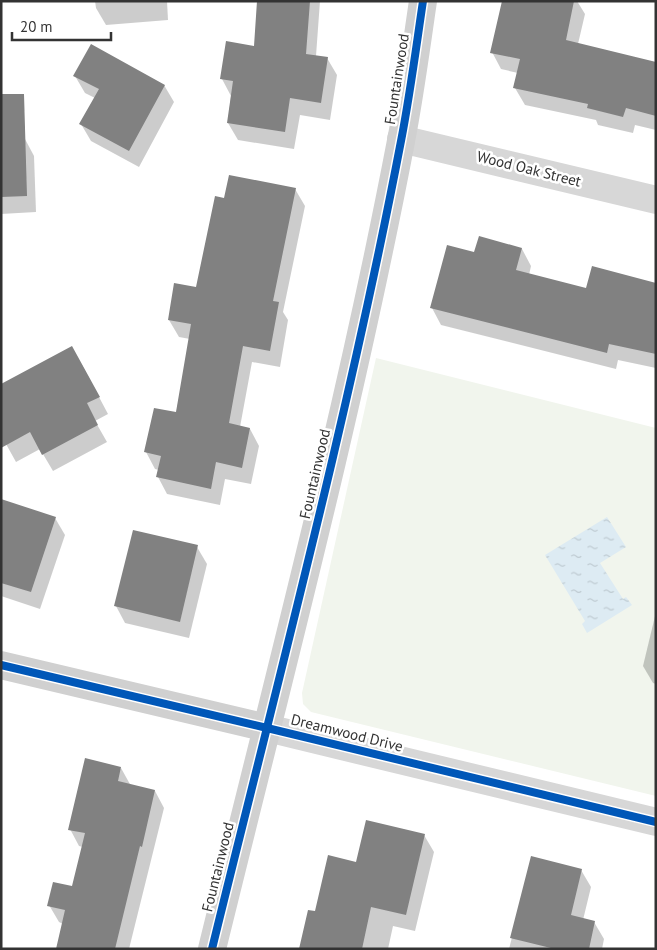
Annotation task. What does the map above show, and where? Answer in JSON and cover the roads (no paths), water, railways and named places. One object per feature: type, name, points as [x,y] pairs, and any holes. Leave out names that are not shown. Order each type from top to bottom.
[{"type":"street","name":"Fountainwood","points":[[212,949],[314,540],[367,307],[402,139],[423,1]]},
{"type":"street","name":"Wood Oak Street","points":[[402,139],[656,200]]},
{"type":"street","name":"Dreamwood Drive","points":[[1,665],[656,822]]},
{"type":"water","points":[[607,517],[626,547],[600,563],[623,599],[626,597],[632,605],[587,633],[582,624],[585,621],[545,555]]}]
